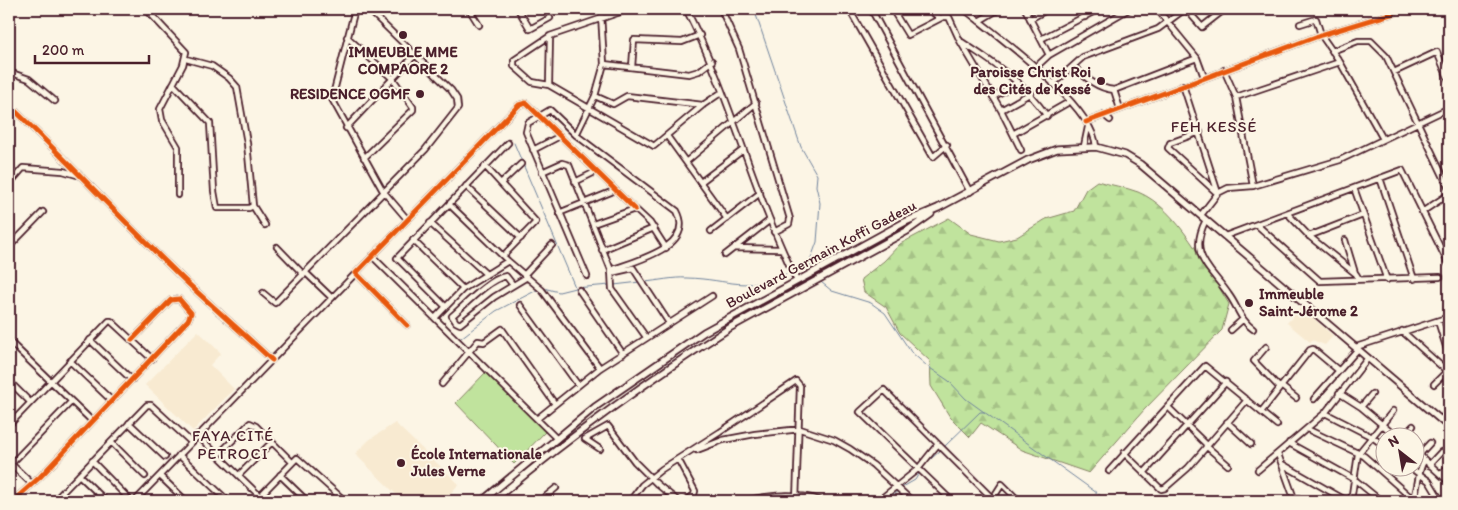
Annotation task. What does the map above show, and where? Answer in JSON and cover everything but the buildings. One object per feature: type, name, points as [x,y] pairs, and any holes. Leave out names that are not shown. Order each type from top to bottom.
[{"type":"main road","points":[[938,208],[1037,156],[1058,149],[1084,146],[1096,147],[1125,155],[1140,164],[1204,217],[1449,427]]},
{"type":"main road","name":"Boulevard Germain Koffi Gadeau","points":[[482,501],[596,407],[704,332],[905,222],[938,208]]},
{"type":"main road","name":"Boulevard Germain Koffi Gadeau","points":[[493,501],[602,414],[704,344],[738,323],[907,231],[938,208]]},
{"type":"street","points":[[146,9],[183,47],[186,59],[160,109],[162,120],[178,147],[178,195]]},
{"type":"street","points":[[355,9],[332,99],[346,128],[383,191],[406,219]]},
{"type":"street","points":[[263,293],[275,303],[425,150],[458,108],[455,94],[368,9]]},
{"type":"street","points":[[469,9],[479,25]]},
{"type":"street","points":[[518,9],[530,29],[550,18]]},
{"type":"street","points":[[559,11],[565,9]]},
{"type":"street","points":[[576,135],[590,109],[604,64],[601,17],[598,9]]},
{"type":"street","points":[[629,9],[550,36],[513,62],[532,82],[549,85],[654,146],[703,105],[722,92]]},
{"type":"street","points":[[686,9],[712,61],[780,250],[797,281]]},
{"type":"street","points":[[721,9],[739,49],[791,222],[774,232]]},
{"type":"street","points":[[849,9],[933,157],[947,145]]},
{"type":"street","points":[[871,9],[947,145],[970,192]]},
{"type":"street","points":[[892,9],[908,36],[940,18],[949,17],[960,41],[1001,110],[1021,150]]},
{"type":"street","points":[[928,9],[940,18]]},
{"type":"street","points":[[964,9],[1036,67],[1069,102],[1087,125],[1095,138],[1096,147]]},
{"type":"street","points":[[979,21],[996,9]]},
{"type":"street","points":[[1025,9],[1049,55]]},
{"type":"street","points":[[1030,19],[1048,9]]},
{"type":"street","points":[[1080,9],[1085,17]]},
{"type":"street","points":[[1041,39],[1099,9]]},
{"type":"street","points":[[1036,67],[1049,55],[1129,9]]},
{"type":"street","points":[[1157,9],[1197,58],[1204,77]]},
{"type":"street","points":[[1052,84],[1073,66],[1094,52],[1158,29],[1185,9],[1202,27],[1226,9]]},
{"type":"street","points":[[1084,146],[1087,125],[1104,115],[1321,35],[1394,13],[1392,9]]},
{"type":"street","points":[[1300,24],[1316,19],[1321,35],[1340,62],[1383,139]]},
{"type":"street","points":[[632,67],[634,40],[682,42],[700,34]]},
{"type":"street","points":[[549,85],[550,36]]},
{"type":"street","points":[[347,37],[393,79],[412,104],[413,110],[364,158]]},
{"type":"street","points":[[960,41],[1031,93],[1047,116]]},
{"type":"street","points":[[1332,51],[1358,41],[1371,41],[1386,56],[1449,188]]},
{"type":"street","points":[[1394,72],[1437,52],[1449,80]]},
{"type":"street","points":[[346,128],[415,55]]},
{"type":"street","points":[[1073,66],[1091,82],[1114,90],[1197,58]]},
{"type":"street","points":[[186,59],[212,66],[237,87],[247,143],[253,206],[265,225]]},
{"type":"street","points":[[604,64],[689,74],[699,71],[712,61]]},
{"type":"street","points":[[1236,97],[1340,62]]},
{"type":"street","points":[[1224,70],[1236,97],[1253,186]]},
{"type":"street","points":[[9,72],[29,78],[55,101]]},
{"type":"street","points":[[993,96],[1018,82]]},
{"type":"street","points":[[173,84],[210,123],[214,191],[217,208],[249,208],[253,206]]},
{"type":"street","points":[[1183,86],[1200,132],[1218,193]]},
{"type":"street","points":[[1114,90],[1119,111]]},
{"type":"street","points":[[1001,110],[1031,93]]},
{"type":"street","points":[[595,96],[613,104],[627,96],[703,105]]},
{"type":"street","points":[[1012,134],[1069,102]]},
{"type":"street","points":[[135,501],[406,219],[520,105],[526,103],[540,115],[654,228],[666,248]]},
{"type":"street","points":[[686,161],[756,103]]},
{"type":"street","points":[[9,106],[64,156],[78,176],[170,267],[272,360]]},
{"type":"street","points":[[587,276],[542,172],[526,126],[550,110],[576,135],[676,211],[682,226],[666,248],[611,273]]},
{"type":"street","points":[[1253,329],[1242,320],[1236,305],[1204,264],[1200,231],[1204,217],[1218,193],[1228,188],[1253,186],[1340,160],[1417,122],[1448,110]]},
{"type":"street","points":[[1104,115],[1110,120]]},
{"type":"street","points":[[1200,132],[1170,143],[1168,148],[1218,193]]},
{"type":"street","points":[[534,150],[560,136]]},
{"type":"street","points":[[667,136],[702,181],[727,219]]},
{"type":"street","points":[[445,306],[397,259],[508,142]]},
{"type":"street","points":[[702,181],[744,150]]},
{"type":"street","points":[[542,172],[567,163],[611,273],[612,289],[646,337]]},
{"type":"street","points":[[502,182],[521,164]]},
{"type":"street","points":[[485,166],[536,220],[535,224],[503,256]]},
{"type":"street","points":[[9,184],[23,168],[63,171],[78,176]]},
{"type":"street","points":[[1225,236],[1402,170],[1449,265]]},
{"type":"street","points":[[576,182],[593,173]]},
{"type":"street","points":[[1380,178],[1414,279]]},
{"type":"street","points":[[466,186],[521,238]]},
{"type":"street","points":[[1354,188],[1386,280]]},
{"type":"street","points":[[559,213],[611,192]]},
{"type":"street","points":[[711,230],[760,193]]},
{"type":"street","points":[[1422,212],[1449,194]]},
{"type":"street","points":[[449,204],[508,261],[542,290],[600,368]]},
{"type":"street","points":[[593,224],[635,209]]},
{"type":"street","points":[[9,247],[43,212]]},
{"type":"street","points":[[1288,214],[1309,236],[1356,274]]},
{"type":"street","points":[[1309,236],[1363,215]]},
{"type":"street","points":[[724,255],[770,220]]},
{"type":"street","points":[[430,223],[486,274]]},
{"type":"street","points":[[1257,225],[1320,282],[1440,277]]},
{"type":"street","points":[[602,250],[654,228]]},
{"type":"street","points":[[413,240],[464,289]]},
{"type":"street","points":[[1345,240],[1359,279]]},
{"type":"street","points":[[513,285],[506,276],[502,277],[480,292],[452,316],[453,318],[460,324],[494,297],[513,285],[526,276],[552,245]]},
{"type":"street","points":[[277,247],[332,298]]},
{"type":"street","points":[[734,248],[780,250]]},
{"type":"street","points":[[372,256],[538,418],[557,439]]},
{"type":"street","points":[[435,318],[464,289],[508,261]]},
{"type":"street","points":[[611,273],[633,268],[669,322]]},
{"type":"street","points":[[356,273],[407,326]]},
{"type":"street","points":[[579,290],[623,354]]},
{"type":"street","points":[[538,418],[600,368],[712,296]]},
{"type":"street","points":[[13,501],[32,484],[191,316],[179,299],[171,300],[132,340]]},
{"type":"street","points":[[520,305],[578,385]]},
{"type":"street","points":[[1314,399],[1357,348],[1402,331],[1449,317]]},
{"type":"street","points":[[1231,330],[1242,320]]},
{"type":"street","points":[[10,423],[107,322],[112,321],[152,359]]},
{"type":"street","points":[[1438,321],[1449,356]]},
{"type":"street","points":[[442,384],[478,341],[484,342],[502,330],[555,404]]},
{"type":"street","points":[[1402,331],[1448,372],[1434,384]]},
{"type":"street","points":[[90,340],[132,380]]},
{"type":"street","points":[[9,342],[92,421]]},
{"type":"street","points":[[1266,347],[1254,361],[1280,387],[1296,398]]},
{"type":"street","points":[[1261,412],[1312,349],[1338,370]]},
{"type":"street","points":[[1258,470],[1325,413],[1368,358]]},
{"type":"street","points":[[70,361],[112,400]]},
{"type":"street","points":[[1109,471],[1205,366],[1277,425]]},
{"type":"street","points":[[9,381],[30,402]]},
{"type":"street","points":[[630,501],[642,485],[651,478],[796,381],[800,386],[800,429],[796,501]]},
{"type":"street","points":[[1144,472],[1226,382]]},
{"type":"street","points":[[952,501],[860,412],[884,390],[996,501]]},
{"type":"street","points":[[1339,393],[1361,407],[1387,428]]},
{"type":"street","points":[[1361,407],[1372,394]]},
{"type":"street","points":[[1124,453],[1161,489],[1165,488],[1188,468],[1248,400]]},
{"type":"street","points":[[32,484],[10,463],[71,402]]},
{"type":"street","points":[[54,501],[149,404],[191,442]]},
{"type":"street","points":[[1168,407],[1206,446],[1228,465]]},
{"type":"street","points":[[1351,501],[1358,454],[1393,411]]},
{"type":"street","points":[[1325,413],[1376,439]]},
{"type":"street","points":[[1441,420],[1448,413]]},
{"type":"street","points":[[1227,422],[1251,444]]},
{"type":"street","points":[[218,455],[250,423],[256,426],[292,462]]},
{"type":"street","points":[[129,424],[165,457]]},
{"type":"street","points":[[600,450],[585,439],[608,426],[651,478],[678,501]]},
{"type":"street","points":[[689,453],[731,439],[800,429],[834,440],[850,449],[873,465],[912,501]]},
{"type":"street","points":[[1307,429],[1358,454],[1414,501],[1419,478]]},
{"type":"street","points":[[197,435],[265,501]]},
{"type":"street","points":[[111,442],[145,476]]},
{"type":"street","points":[[238,475],[272,442]]},
{"type":"street","points":[[1289,443],[1354,479],[1381,501]]},
{"type":"street","points":[[1426,446],[1430,443]]},
{"type":"street","points":[[878,501],[918,469],[938,444]]},
{"type":"street","points":[[1429,465],[1441,452]]},
{"type":"street","points":[[1278,454],[1294,499],[1302,501]]},
{"type":"street","points":[[179,455],[228,501]]},
{"type":"street","points":[[260,496],[298,458],[345,501]]},
{"type":"street","points":[[678,459],[695,490],[694,495],[685,501]]},
{"type":"street","points":[[92,461],[131,501]]},
{"type":"street","points":[[1426,462],[1449,482]]},
{"type":"street","points":[[1282,464],[1347,501]]},
{"type":"street","points":[[1441,475],[1449,466]]},
{"type":"street","points":[[79,475],[106,501]]},
{"type":"street","points":[[280,475],[307,501]]},
{"type":"street","points":[[160,476],[186,501]]},
{"type":"street","points":[[1424,478],[1433,486],[1441,501]]},
{"type":"street","points":[[996,501],[995,495],[1002,484],[1019,501]]},
{"type":"street","points":[[540,501],[556,488]]},
{"type":"street","points":[[61,494],[68,501]]},
{"type":"street","points":[[744,501],[763,496],[797,494],[822,501]]},
{"type":"street","points":[[296,501],[301,496]]},
{"type":"shaded area","points":[[1301,307],[1333,336],[1325,345],[1312,340],[1310,342],[1287,323]]},
{"type":"shaded area","points":[[198,331],[221,353],[210,365],[234,389],[193,431],[145,385]]},
{"type":"shaded area","name":"École Internationale Jules Verne","points":[[395,423],[459,484],[443,501],[403,501],[355,454],[369,440]]},
{"type":"green space","points":[[1097,181],[1138,192],[1166,211],[1179,225],[1201,257],[1229,304],[1222,330],[1144,410],[1089,473],[1022,450],[981,423],[970,437],[950,417],[931,386],[930,361],[900,333],[886,307],[864,292],[861,279],[884,261],[900,244],[949,218],[971,234],[999,241],[1017,237],[1046,219],[1074,211],[1086,189]]},
{"type":"green space","points":[[487,371],[545,432],[514,464],[456,403]]},
{"type":"waterway","points":[[754,9],[801,147],[817,175],[816,186],[820,203],[817,242],[810,261],[810,268],[795,270]]},
{"type":"waterway","points":[[514,143],[575,287]]},
{"type":"waterway","points":[[644,282],[682,278],[750,284],[775,279],[790,272]]},
{"type":"waterway","points":[[614,285],[640,282]]},
{"type":"waterway","points":[[821,282],[832,291],[871,303],[885,313],[911,352],[949,381],[966,399],[1108,501]]},
{"type":"waterway","points":[[543,288],[559,292],[575,288],[610,285]]},
{"type":"waterway","points":[[461,338],[496,311],[539,289]]},
{"type":"waterway","points":[[944,447],[980,412],[985,412]]},
{"type":"waterway","points":[[901,488],[915,480],[925,464],[941,450]]},
{"type":"waterway","points":[[885,501],[898,491]]},
{"type":"cycle path","points":[[1086,122],[1321,35],[1394,13],[1392,9]]},
{"type":"cycle path","points":[[407,325],[356,273],[519,105],[526,103],[635,209]]},
{"type":"cycle path","points":[[9,105],[183,279],[272,360]]},
{"type":"cycle path","points":[[13,501],[40,477],[188,320],[191,313],[179,299],[171,300],[132,340]]},
{"type":"place","name":"IMMEUBLE MME COMPAORE 2","points":[[403,35]]},
{"type":"place","name":"Paroisse Christ Roi des Cités de Kessé","points":[[1101,81]]},
{"type":"place","name":"RESIDENCE OGMF","points":[[420,94]]},
{"type":"place","name":"Immeuble Saint-Jérome 2","points":[[1249,303]]},
{"type":"place","name":"École Internationale Jules Verne","points":[[401,463]]},
{"type":"district","name":"FEH KESSÉ","points":[[1214,126]]},
{"type":"district","name":"FAYA CITÉ PETROCI","points":[[233,444]]}]
